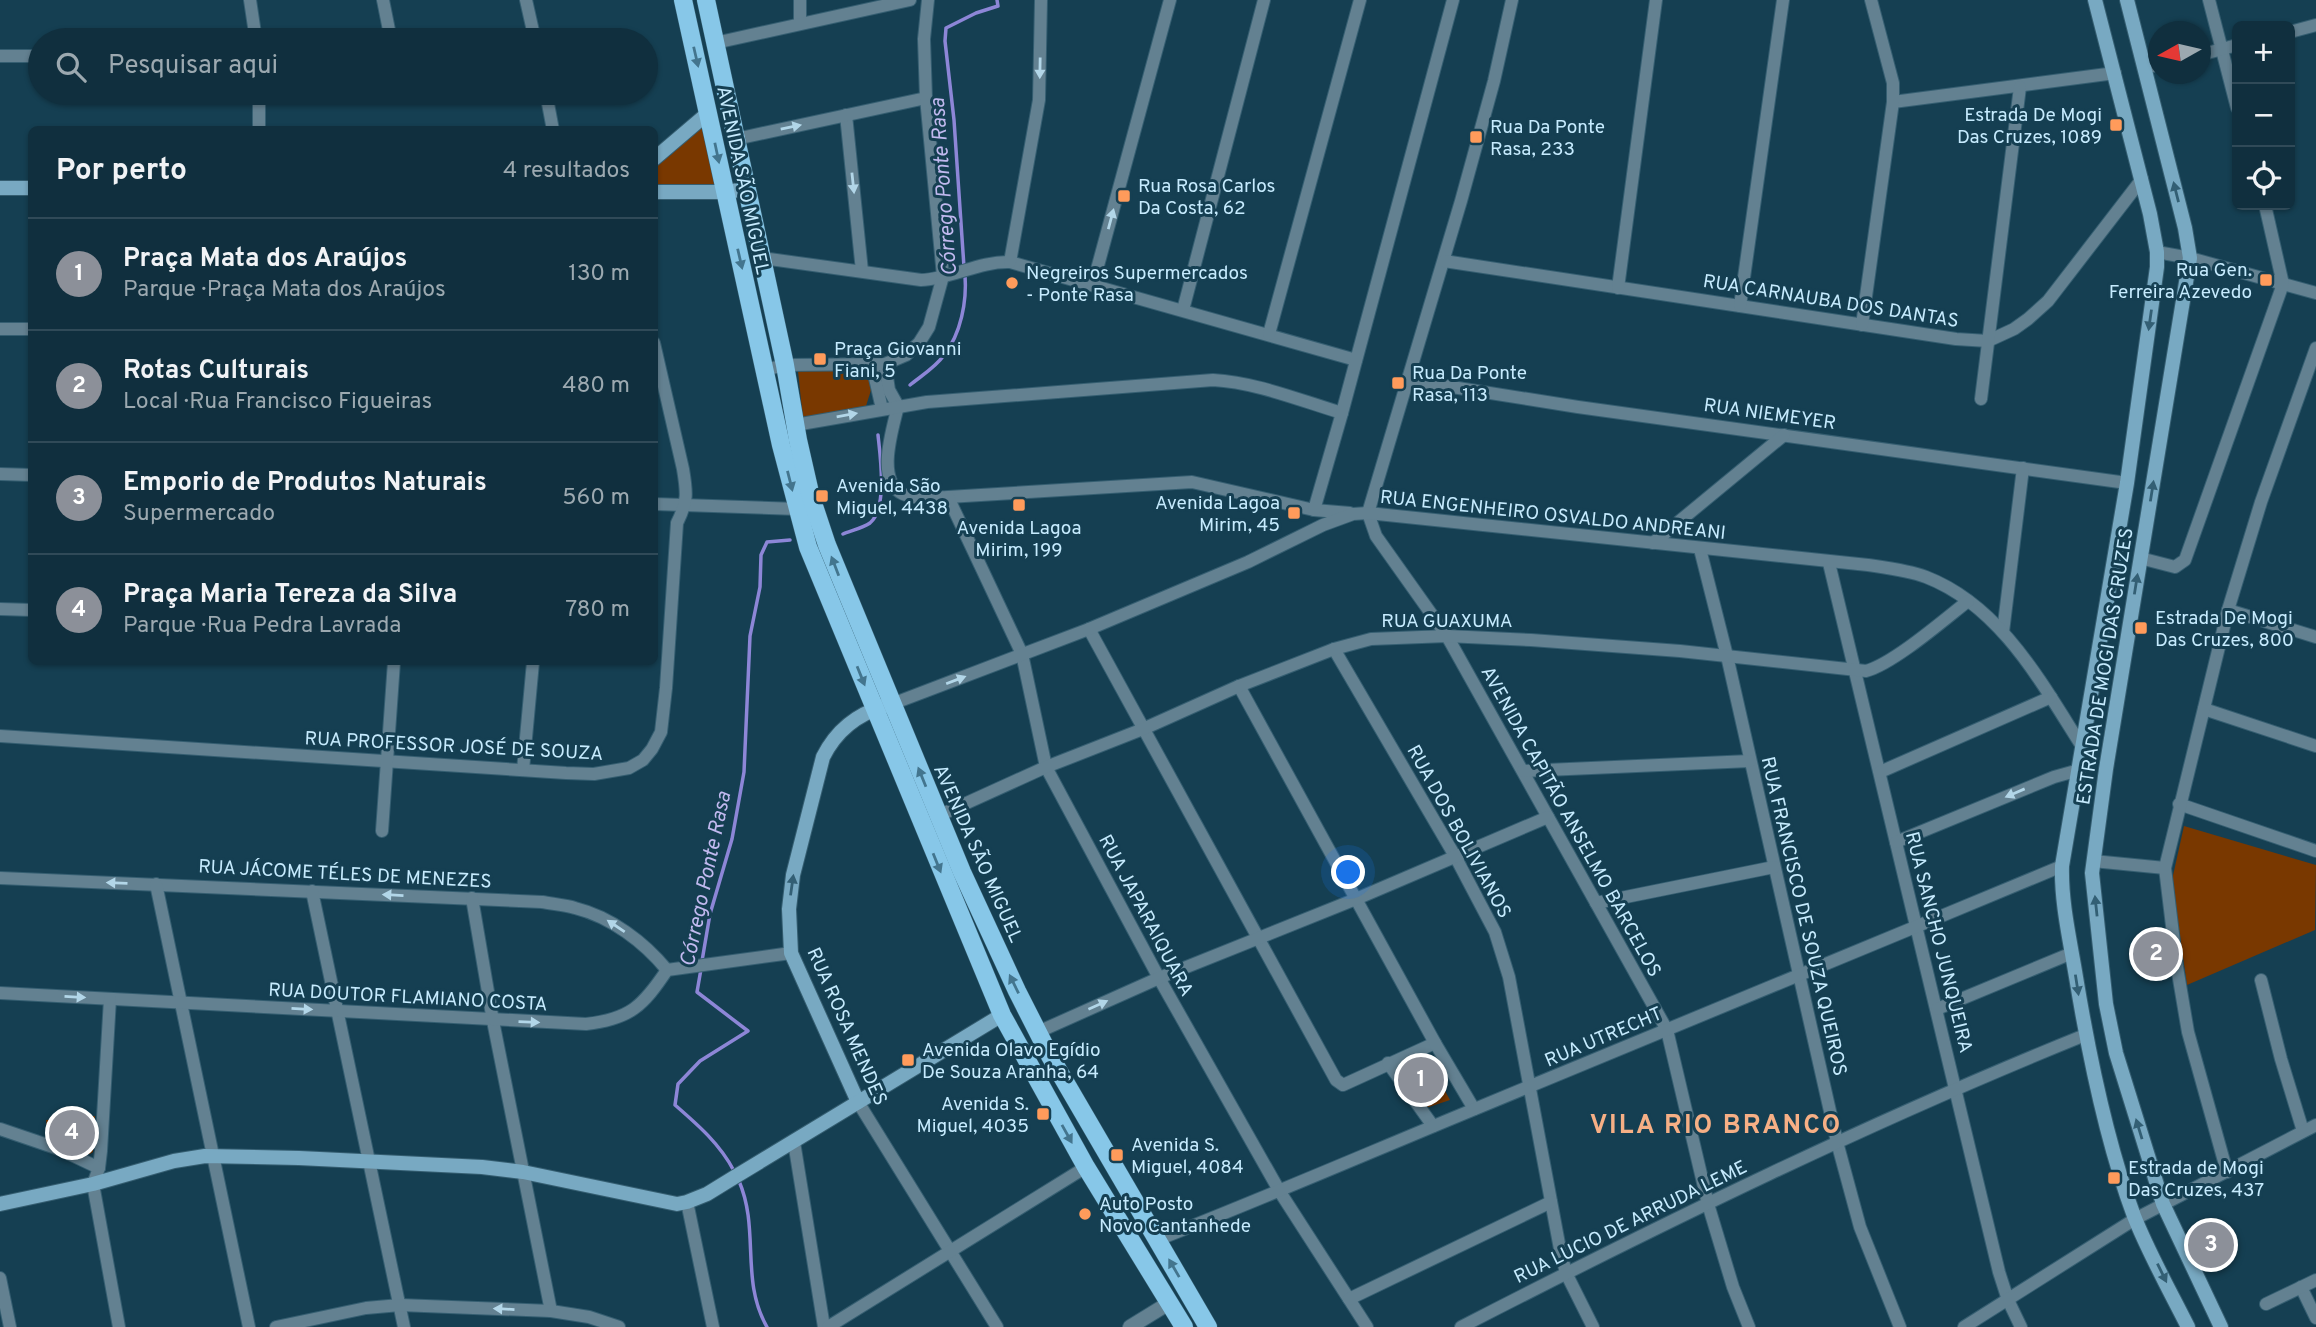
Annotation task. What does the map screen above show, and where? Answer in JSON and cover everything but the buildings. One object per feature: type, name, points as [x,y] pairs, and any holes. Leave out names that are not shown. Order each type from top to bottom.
[{"type":"main road","name":"AVENIDA SÃO MIGUEL","points":[[683,0],[764,370],[797,509],[812,556],[1002,1015],[1086,1167],[1184,1327]]},
{"type":"main road","name":"AVENIDA SÃO MIGUEL","points":[[706,0],[785,365],[795,425],[811,497],[827,545],[967,884],[1038,1032],[1208,1327]]},
{"type":"main road","name":"ESTRADA DE MOGI DAS CRUZES","points":[[2095,0],[2142,179],[2157,252],[2153,304],[2127,482],[2062,866],[2063,897],[2085,1035],[2116,1158],[2135,1219],[2188,1327]]},
{"type":"main road","name":"ESTRADA DE MOGI DAS CRUZES","points":[[2127,0],[2148,55]]},
{"type":"main road","name":"ESTRADA DE MOGI DAS CRUZES","points":[[2156,84],[2190,258],[2106,769],[2093,862],[2093,884],[2110,1025],[2116,1053],[2163,1204],[2221,1327]]},
{"type":"main road","points":[[658,156],[708,113],[732,118]]},
{"type":"main road","points":[[0,188],[28,188]]},
{"type":"main road","points":[[658,190],[725,192],[747,188]]},
{"type":"main road","name":"RUA ROSA MENDES","points":[[858,1102],[791,953],[789,909],[793,875],[820,767],[829,746],[851,722],[874,709],[892,704]]},
{"type":"main road","points":[[0,1204],[93,1184],[174,1161],[215,1156],[440,1164],[523,1172],[662,1202],[687,1202],[752,1167],[1013,1010],[1018,1011],[1050,1056]]},
{"type":"street","points":[[250,0],[254,28]]},
{"type":"street","points":[[383,0],[389,28]]},
{"type":"street","points":[[526,0],[532,28]]},
{"type":"street","points":[[800,0],[800,23]]},
{"type":"street","points":[[715,43],[910,0]]},
{"type":"street","points":[[764,370],[785,365],[879,365],[906,355],[919,343],[929,327],[947,276],[926,98],[924,39],[928,0]]},
{"type":"street","points":[[1010,262],[1039,100],[1041,0]]},
{"type":"street","points":[[1093,284],[1170,0]]},
{"type":"street","points":[[1182,310],[1264,0]]},
{"type":"street","points":[[1269,334],[1360,0]]},
{"type":"street","points":[[1314,510],[1453,0]]},
{"type":"street","points":[[1367,513],[1444,261],[1494,81],[1512,0]]},
{"type":"street","points":[[1618,288],[1656,0]]},
{"type":"street","points":[[1741,306],[1783,0]]},
{"type":"street","points":[[1862,325],[1893,102],[1893,83],[1871,0]]},
{"type":"street","points":[[2209,0],[2232,90]]},
{"type":"street","points":[[2295,31],[2316,25]]},
{"type":"street","points":[[2211,51],[2232,46]]},
{"type":"street","points":[[0,56],[28,56]]},
{"type":"street","points":[[1893,102],[2115,73]]},
{"type":"street","points":[[1980,399],[2020,87]]},
{"type":"street","points":[[736,139],[926,98]]},
{"type":"street","points":[[259,105],[259,126]]},
{"type":"street","points":[[548,105],[552,126]]},
{"type":"street","points":[[846,115],[862,271]]},
{"type":"street","points":[[1988,341],[2014,329],[2048,300],[2142,179]]},
{"type":"street","points":[[2140,558],[2175,566],[2185,560],[2283,284],[2266,210]]},
{"type":"street","points":[[2157,252],[2190,258],[2316,293]]},
{"type":"street","points":[[762,258],[920,280],[1010,262],[1356,360]]},
{"type":"street","name":"RUA CARNAUBA DOS DANTAS","points":[[1444,261],[1956,339],[1988,341]]},
{"type":"street","points":[[0,329],[28,329]]},
{"type":"street","points":[[2227,1172],[2188,1032],[2165,868],[2228,610],[2261,502],[2316,348]]},
{"type":"street","name":"RUA PROFESSOR JOSÉ DE SOUZA","points":[[0,736],[594,774],[629,768],[643,760],[652,750],[661,732],[677,523],[685,506],[683,469],[658,360]]},
{"type":"street","points":[[879,365],[898,406],[887,464],[894,486],[902,494],[914,497],[948,497],[1192,482],[1314,510],[1353,513]]},
{"type":"street","points":[[879,365],[882,409]]},
{"type":"street","points":[[795,425],[898,406],[1213,380],[1267,391],[1342,412]]},
{"type":"street","name":"RUA NIEMEYER","points":[[1408,380],[1566,405],[2127,482]]},
{"type":"street","points":[[1653,543],[1784,435]]},
{"type":"street","points":[[2003,632],[2023,468]]},
{"type":"street","points":[[0,474],[28,475]]},
{"type":"street","name":"RUA JAPARAIQUARA","points":[[948,497],[1022,654],[1046,767],[1159,978],[1280,1192],[1367,1327]]},
{"type":"street","points":[[658,504],[797,509]]},
{"type":"street","name":"RUA ENGENHEIRO OSVALDO ANDREANI","points":[[892,704],[1089,629],[1248,562],[1323,525],[1353,513],[1367,513],[1700,550],[1868,565],[1914,573],[1938,582],[1968,601],[2003,632],[2083,748]]},
{"type":"street","name":"AVENIDA CAPITÃO ANSELMO BARCELOS","points":[[1367,513],[1376,536],[1447,636],[1667,1030],[1708,1204],[1733,1287],[1749,1327]]},
{"type":"street","name":"RUA FRANCISCO DE SOUZA QUEIROS","points":[[1700,550],[1727,656],[1837,1142],[1860,1227],[1900,1327]]},
{"type":"street","name":"RUA SANCHO JUNQUEIRA","points":[[1829,563],[1993,1248],[2008,1300],[2021,1327]]},
{"type":"street","name":"RUA GUAXUMA","points":[[938,816],[1046,767],[1239,687],[1334,649],[1371,639],[1447,636],[1531,640],[1727,656],[1856,671],[1873,669],[1882,664],[1968,601]]},
{"type":"street","points":[[0,609],[28,611]]},
{"type":"street","points":[[2228,610],[2316,637]]},
{"type":"street","points":[[1089,629],[1339,1084],[1343,1085],[1435,1042]]},
{"type":"street","name":"RUA DOS BOLIVIANOS","points":[[1334,649],[1455,856],[1482,905],[1502,950],[1566,1273],[1593,1327]]},
{"type":"street","points":[[382,831],[394,665]]},
{"type":"street","points":[[523,770],[533,665]]},
{"type":"street","points":[[1239,687],[1435,1042],[1475,1109]]},
{"type":"street","points":[[1880,772],[2051,698]]},
{"type":"street","points":[[2204,709],[2316,746]]},
{"type":"street","points":[[1523,771],[1750,761]]},
{"type":"street","points":[[1896,842],[2054,777],[2079,770]]},
{"type":"street","points":[[2179,804],[2316,852]]},
{"type":"street","points":[[1038,1032],[1159,978],[1356,899],[1548,817]]},
{"type":"street","points":[[2093,862],[2165,868]]},
{"type":"street","name":"RUA UTRECHT","points":[[1157,1240],[1280,1192],[2062,866]]},
{"type":"street","points":[[1596,903],[1774,867]]},
{"type":"street","name":"RUA JÁCOME TÉLES DE MENEZES","points":[[0,878],[542,902],[574,907],[604,918],[650,952],[667,970]]},
{"type":"street","points":[[156,884],[249,1327]]},
{"type":"street","points":[[312,891],[404,1327]]},
{"type":"street","points":[[472,898],[493,1021],[551,1311]]},
{"type":"street","points":[[667,970],[791,953]]},
{"type":"street","points":[[1937,1009],[2072,953]]},
{"type":"street","name":"RUA DOUTOR FLAMIANO COSTA","points":[[0,993],[586,1024],[625,1015],[650,996],[667,970]]},
{"type":"street","points":[[2261,980],[2303,1131]]},
{"type":"street","points":[[110,999],[99,1167],[93,1184],[119,1327]]},
{"type":"street","name":"RUA LUCIO DE ARRUDA LEME","points":[[1461,1327],[1837,1142],[1956,1088],[2085,1035]]},
{"type":"street","points":[[1388,1063],[1433,1126]]},
{"type":"street","name":"RUA ROSA MENDES","points":[[858,1102],[997,1327]]},
{"type":"street","points":[[1964,1327],[2135,1219],[2316,1125]]},
{"type":"street","points":[[0,1129],[59,1149],[99,1167]]},
{"type":"street","points":[[794,1142],[826,1327],[1086,1167]]},
{"type":"street","points":[[687,1202],[713,1327]]},
{"type":"street","points":[[1349,1299],[1551,1202]]},
{"type":"street","points":[[0,1278],[10,1327]]},
{"type":"street","points":[[2266,1304],[2316,1280]]},
{"type":"street","points":[[2301,1287],[2316,1318]]},
{"type":"street","points":[[1130,1327],[1170,1303]]},
{"type":"street","points":[[276,1327],[366,1308],[400,1305],[551,1311],[589,1317],[619,1327]]},
{"type":"shaded area","points":[[705,119],[720,188],[661,190],[658,186],[658,163],[671,155]]},
{"type":"shaded area","points":[[868,369],[872,387],[866,406],[803,419],[798,371]]},
{"type":"shaded area","points":[[2184,826],[2316,865],[2315,930],[2187,985],[2172,880]]},
{"type":"shaded area","points":[[1427,1058],[1450,1100],[1423,1109],[1396,1071]]},
{"type":"shaded area","points":[[95,1116],[93,1152],[90,1154],[56,1139],[47,1127],[46,1120]]},
{"type":"waterway","name":"Córrego Ponte Rasa","points":[[964,267],[946,28],[976,13],[998,6],[997,0]]},
{"type":"waterway","name":"Córrego Ponte Rasa","points":[[910,385],[937,363],[950,347],[964,306],[965,275]]},
{"type":"waterway","name":"Córrego Ponte Rasa","points":[[843,534],[867,525],[876,516],[882,481],[878,435]]},
{"type":"waterway","name":"Córrego Ponte Rasa","points":[[702,961],[710,914],[732,839],[744,772],[750,636],[760,587],[761,555],[767,542],[790,540]]},
{"type":"waterway","name":"Córrego Ponte Rasa","points":[[701,969],[697,992],[748,1031],[700,1061],[678,1084],[675,1105],[715,1144],[734,1171]]},
{"type":"waterway","name":"Córrego Ponte Rasa","points":[[739,1181],[748,1218],[754,1291],[767,1327]]},
{"type":"place","name":"Estrada De Mogi Das Cruzes, 1089","points":[[2116,125]]},
{"type":"place","name":"Rua Da Ponte Rasa, 233","points":[[1476,137]]},
{"type":"place","name":"Rua Rosa Carlos Da Costa, 62","points":[[1124,196]]},
{"type":"place","name":"Rua Gen. Ferreira Azevedo","points":[[2266,280]]},
{"type":"place","name":"Negreiros Supermercados - Ponte Rasa","points":[[1012,283]]},
{"type":"place","name":"Praça Giovanni Fiani, 5","points":[[820,359]]},
{"type":"place","name":"Rua Da Ponte Rasa, 113","points":[[1398,383]]},
{"type":"place","name":"Avenida São Miguel, 4438","points":[[822,496]]},
{"type":"place","name":"Avenida Lagoa Mirim, 199","points":[[1019,505]]},
{"type":"place","name":"Avenida Lagoa Mirim, 45","points":[[1294,513]]},
{"type":"place","name":"Estrada De Mogi Das Cruzes, 800","points":[[2141,628]]},
{"type":"place","name":"Rotas Culturais","points":[[2156,954]]},
{"type":"place","name":"Avenida Olavo Egídio De Souza Aranha, 64","points":[[908,1060]]},
{"type":"place","name":"Praça Mata dos Araújos","points":[[1421,1080]]},
{"type":"place","name":"Avenida S. Miguel, 4035","points":[[1043,1114]]},
{"type":"place","name":"Praça Maria Tereza da Silva","points":[[72,1133]]},
{"type":"place","name":"Avenida S. Miguel, 4084","points":[[1117,1155]]},
{"type":"place","name":"Estrada de Mogi Das Cruzes, 437","points":[[2114,1178]]},
{"type":"place","name":"Auto Posto Novo Cantanhede","points":[[1085,1214]]},
{"type":"place","name":"Emporio de Produtos Naturais","points":[[2211,1245]]},
{"type":"district","name":"VILA RIO BRANCO","points":[[1716,1124]]}]
